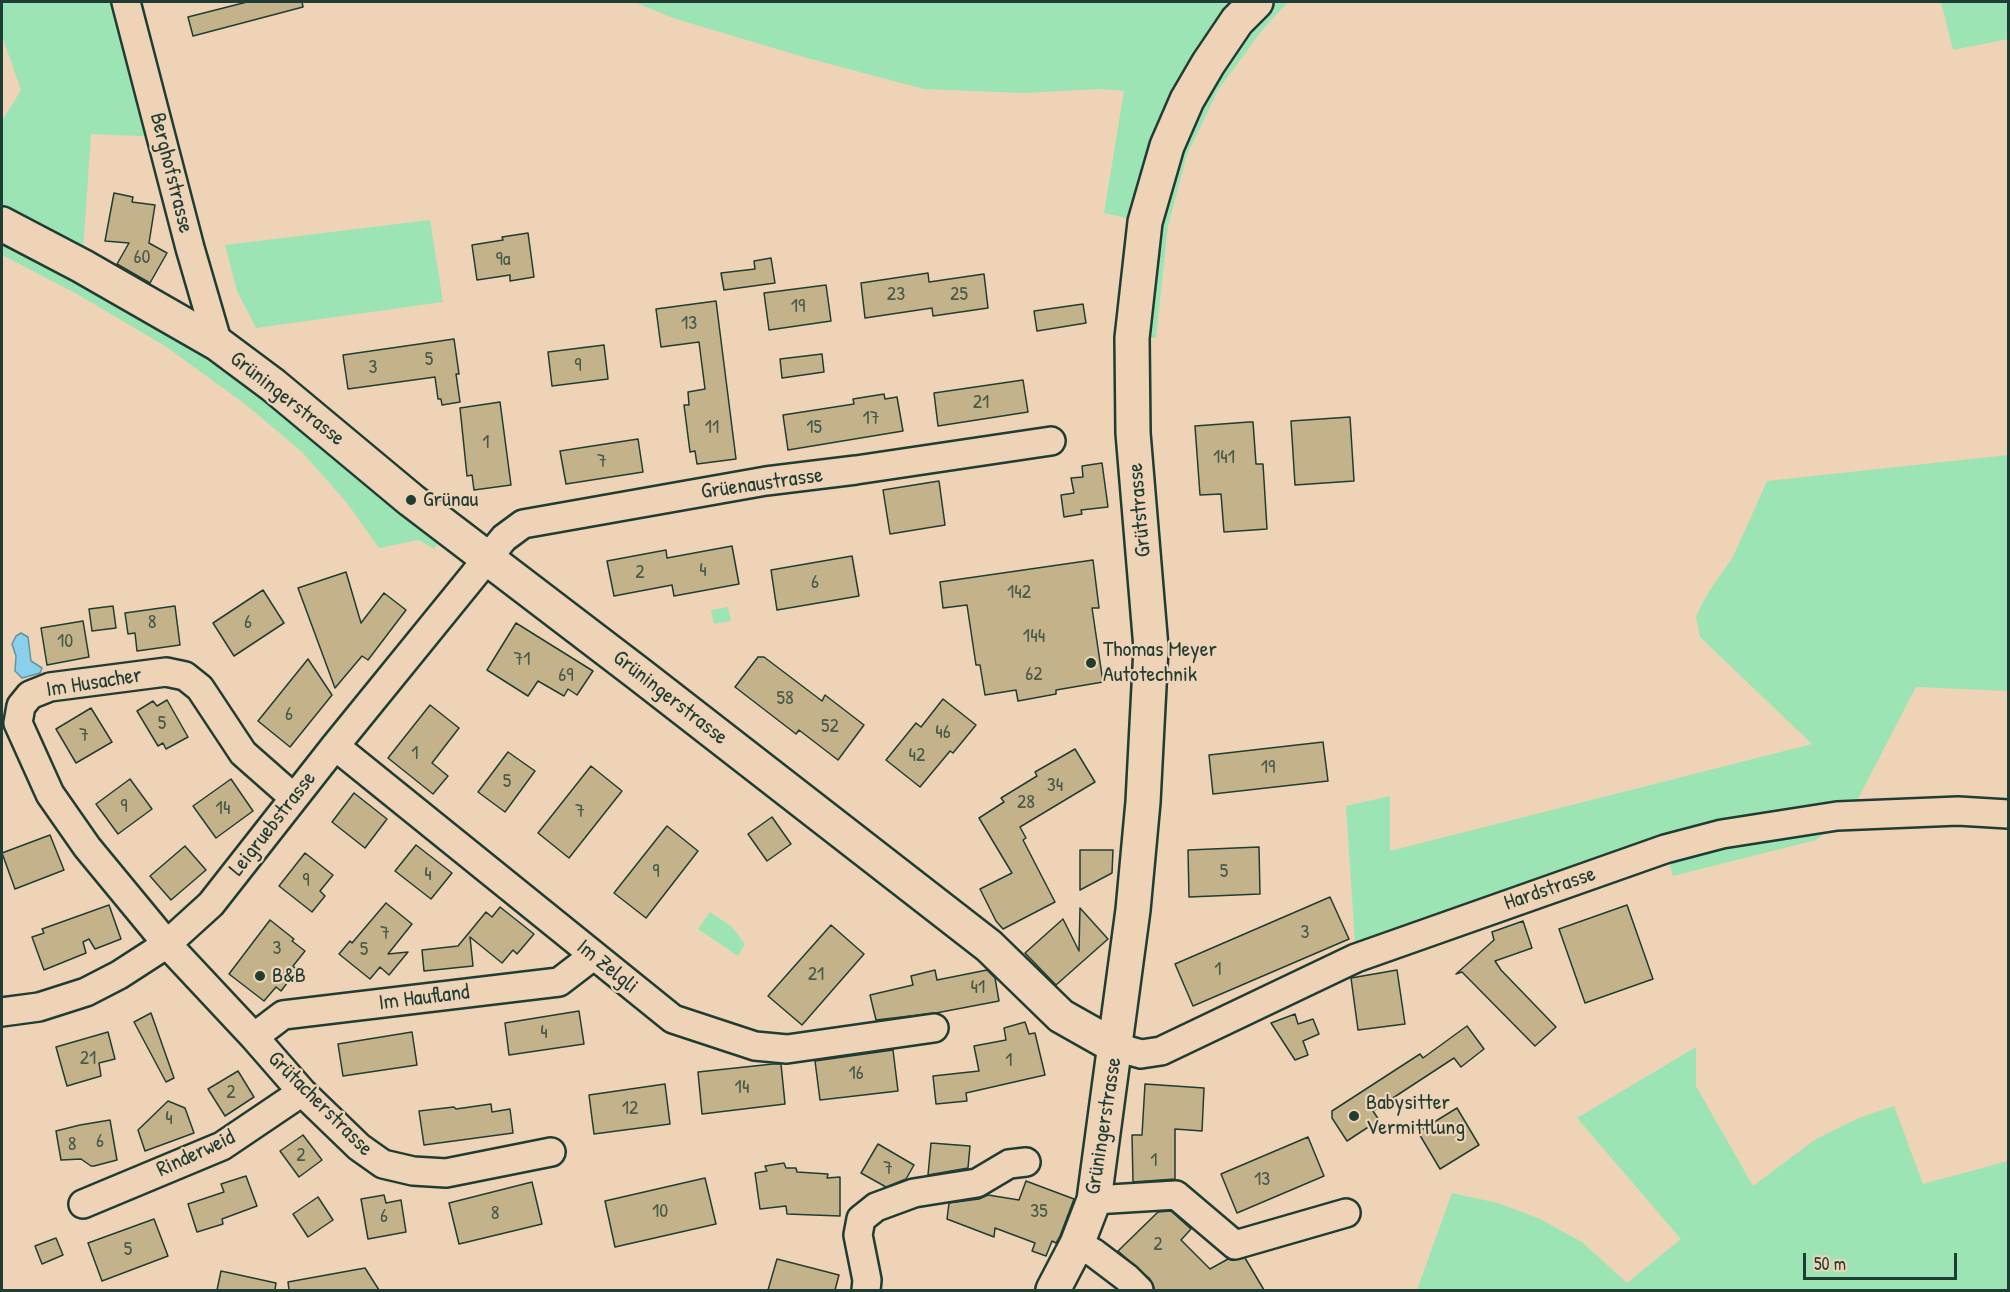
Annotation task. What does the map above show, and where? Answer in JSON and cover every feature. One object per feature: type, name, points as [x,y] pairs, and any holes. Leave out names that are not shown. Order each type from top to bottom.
[{"type":"main road","name":"Grütstrasse","points":[[1116,1047],[1133,910],[1143,802],[1151,648],[1133,433],[1132,338],[1145,222],[1167,146],[1187,100],[1237,21],[1256,2]]},
{"type":"main road","name":"Grüningerstrasse","points":[[2,224],[82,266],[218,344],[273,385],[411,500],[989,946],[1061,1016],[1116,1047],[1094,1200],[1077,1244],[1053,1290]]},
{"type":"street","name":"Berghofstrasse","points":[[126,2],[190,248],[218,344]]},
{"type":"street","name":"Grüenaustrasse","points":[[488,558],[504,538],[523,524],[542,520],[766,481],[1051,441]]},
{"type":"street","name":"Leigruebstrasse","points":[[2,1012],[39,1007],[86,992],[119,975],[166,944],[211,904],[335,746],[488,558]]},
{"type":"street","name":"Im Husacher","points":[[166,944],[87,847],[50,794],[18,723],[21,706],[30,695],[50,687],[166,672],[185,676],[200,688],[243,753],[294,798]]},
{"type":"street","name":"Im Zelgli","points":[[335,746],[673,1019],[755,1046],[787,1049],[934,1028]]},
{"type":"street","name":"Hardstrasse","points":[[1116,1047],[1141,1054],[1161,1051],[1356,958],[1665,849],[1710,837],[1837,816],[1958,811],[2008,814]]},
{"type":"street","name":"Grütacherstrasse","points":[[166,944],[254,1037],[302,1092],[359,1147],[382,1164],[413,1171],[446,1173],[551,1152]]},
{"type":"street","name":"Im Haufland","points":[[254,1037],[283,1015],[559,982],[594,956]]},
{"type":"street","name":"Rinderweid","points":[[83,1203],[222,1146],[302,1092]]},
{"type":"street","points":[[866,1290],[867,1280],[858,1235],[861,1219],[876,1207],[914,1192],[976,1183],[1009,1164],[1026,1162]]},
{"type":"street","points":[[1094,1200],[1176,1195],[1235,1245],[1346,1213]]},
{"type":"street","points":[[1077,1244],[1094,1253],[1139,1290]]},
{"type":"green space","points":[[2,2],[126,2],[162,137],[91,134],[82,266],[450,529],[434,549],[419,540],[379,548],[347,503],[302,452],[245,404],[165,346],[77,294],[2,255],[2,121],[21,90],[2,36]]},
{"type":"green space","points":[[634,2],[1288,2],[1263,29],[1218,90],[1187,155],[1168,226],[1156,338],[1132,338],[1145,222],[1104,213],[1124,91],[1101,89],[1022,93],[924,89],[807,58],[676,19]]},
{"type":"green space","points":[[1941,2],[2008,2],[2008,39],[1953,50]]},
{"type":"green space","points":[[430,220],[443,302],[256,328],[237,291],[225,245]]},
{"type":"green space","points":[[2008,455],[2008,691],[1916,687],[1849,816],[1816,840],[1673,876],[1665,849],[1356,958],[1346,806],[1390,796],[1390,851],[1812,744],[1700,637],[1696,616],[1708,593],[1733,557],[1767,481]]},
{"type":"green space","points":[[728,607],[731,621],[714,624],[711,610]]},
{"type":"green space","points":[[710,912],[732,927],[745,944],[738,956],[698,929]]},
{"type":"green space","points":[[1696,1047],[1696,1086],[1753,1186],[1816,1139],[1859,1118],[1894,1106],[1923,1184],[2008,1161],[2008,1290],[1417,1290],[1452,1193],[1498,1203],[1540,1219],[1582,1242],[1627,1283],[1681,1239],[1577,1118]]},
{"type":"water","points":[[21,633],[28,637],[31,661],[42,668],[40,673],[22,678],[15,671],[16,656],[12,644],[16,636]]},
{"type":"building","points":[[247,2],[302,2],[303,7],[193,36],[188,17]]},
{"type":"building","points":[[114,193],[133,197],[132,202],[155,205],[149,243],[167,253],[150,283],[117,264],[129,243],[105,241]]},
{"type":"building","points":[[528,233],[534,277],[510,281],[510,275],[477,280],[472,245]]},
{"type":"building","points":[[771,258],[775,283],[724,290],[721,273],[755,269],[754,261]]},
{"type":"building","points":[[928,273],[929,282],[984,274],[988,308],[933,316],[932,308],[865,318],[861,283]]},
{"type":"building","points":[[826,285],[831,321],[769,330],[764,293]]},
{"type":"building","points":[[716,301],[736,459],[697,464],[695,451],[690,452],[684,405],[689,405],[688,392],[705,389],[699,342],[661,347],[656,309]]},
{"type":"building","points":[[1083,304],[1086,323],[1037,331],[1034,311]]},
{"type":"building","points":[[454,339],[460,402],[442,405],[441,399],[438,399],[435,377],[348,389],[343,355]]},
{"type":"building","points":[[604,345],[608,379],[552,386],[548,352]]},
{"type":"building","points":[[822,354],[824,372],[782,378],[780,359]]},
{"type":"building","points":[[1023,380],[1028,412],[938,426],[934,393]]},
{"type":"building","points":[[884,394],[885,399],[897,397],[903,431],[788,450],[783,415],[854,404],[853,399]]},
{"type":"building","points":[[500,402],[511,485],[474,490],[472,475],[467,476],[460,408]]},
{"type":"building","points":[[1350,417],[1354,481],[1295,485],[1291,421]]},
{"type":"building","points":[[1253,422],[1256,464],[1263,464],[1267,529],[1224,532],[1221,494],[1200,495],[1195,426]]},
{"type":"building","points":[[638,439],[643,472],[566,484],[560,451]]},
{"type":"building","points":[[1102,463],[1108,507],[1081,510],[1082,514],[1064,517],[1061,495],[1074,493],[1071,478],[1083,477],[1082,466]]},
{"type":"building","points":[[939,481],[945,525],[890,534],[883,490]]},
{"type":"building","points":[[732,546],[739,584],[674,596],[672,585],[614,596],[607,561],[666,550],[667,558]]},
{"type":"building","points":[[852,556],[859,596],[777,610],[771,570]]},
{"type":"building","points":[[1093,560],[1099,608],[1092,608],[1103,682],[1056,690],[1056,694],[1018,701],[1016,690],[985,695],[980,665],[976,665],[967,605],[943,608],[940,582]]},
{"type":"building","points":[[346,572],[361,623],[384,593],[406,610],[368,660],[362,656],[335,688],[298,588]]},
{"type":"building","points":[[263,590],[284,623],[234,656],[213,623]]},
{"type":"building","points":[[113,606],[116,628],[92,631],[89,609]]},
{"type":"building","points":[[175,606],[180,645],[137,651],[135,633],[128,634],[125,613]]},
{"type":"building","points":[[83,621],[89,657],[47,665],[41,628]]},
{"type":"building","points":[[516,623],[593,671],[577,695],[568,689],[564,696],[538,681],[528,696],[487,670]]},
{"type":"building","points":[[758,657],[764,657],[822,701],[825,695],[864,725],[838,760],[799,730],[796,734],[735,687]]},
{"type":"building","points":[[308,659],[332,695],[290,747],[258,721]]},
{"type":"building","points":[[943,699],[976,725],[953,753],[950,751],[920,787],[886,760],[916,723],[921,727]]},
{"type":"building","points":[[167,700],[188,737],[166,749],[163,743],[158,746],[137,711],[153,701],[157,706]]},
{"type":"building","points":[[430,705],[459,728],[432,763],[448,776],[433,794],[388,758]]},
{"type":"building","points":[[91,708],[112,742],[76,763],[56,729]]},
{"type":"building","points":[[1323,742],[1328,781],[1213,794],[1209,755]]},
{"type":"building","points":[[1075,749],[1095,782],[1020,827],[1026,838],[1023,840],[1055,902],[1003,929],[996,921],[980,889],[1012,873],[979,818],[1004,802],[1001,798],[1037,776],[1035,772]]},
{"type":"building","points":[[508,752],[535,771],[505,812],[478,792]]},
{"type":"building","points":[[591,766],[622,791],[569,858],[538,833]]},
{"type":"building","points":[[130,779],[152,809],[118,834],[96,804]]},
{"type":"building","points":[[231,779],[253,811],[216,838],[193,806]]},
{"type":"building","points":[[354,793],[387,819],[365,848],[332,822]]},
{"type":"building","points":[[772,817],[791,844],[767,861],[748,834]]},
{"type":"building","points":[[667,826],[698,851],[646,918],[614,893]]},
{"type":"building","points":[[50,835],[64,870],[15,889],[2,853]]},
{"type":"building","points":[[416,845],[452,873],[431,899],[395,871]]},
{"type":"building","points":[[185,846],[206,870],[171,900],[150,876]]},
{"type":"building","points":[[1259,847],[1260,894],[1189,897],[1188,850]]},
{"type":"building","points":[[1080,850],[1113,850],[1112,873],[1080,890]]},
{"type":"building","points":[[305,853],[333,875],[320,891],[325,896],[312,912],[279,886]]},
{"type":"building","points":[[1330,897],[1349,939],[1193,1006],[1175,964]]},
{"type":"building","points":[[386,903],[412,924],[388,954],[408,952],[389,975],[380,967],[370,979],[339,954],[350,941],[352,943]]},
{"type":"building","points":[[109,905],[121,939],[95,949],[89,939],[83,942],[86,953],[44,970],[32,937],[44,933],[42,929]]},
{"type":"building","points":[[1627,905],[1653,979],[1585,1003],[1559,929]]},
{"type":"building","points":[[500,907],[534,934],[517,954],[513,950],[502,963],[470,937],[473,966],[424,971],[422,950],[458,946],[486,912],[492,917]]},
{"type":"building","points":[[1080,908],[1108,939],[1056,985],[1025,953],[1063,919],[1079,951]]},
{"type":"building","points":[[270,920],[305,951],[293,966],[297,970],[281,991],[276,987],[264,1001],[229,974]]},
{"type":"building","points":[[1523,921],[1532,948],[1495,961],[1556,1027],[1535,1046],[1462,972],[1456,974],[1494,940],[1492,932]]},
{"type":"building","points":[[831,925],[864,954],[802,1025],[768,996]]},
{"type":"building","points":[[935,970],[937,980],[987,970],[995,978],[999,1001],[936,1013],[876,1020],[870,995],[913,985],[911,976]]},
{"type":"building","points":[[1397,970],[1405,1024],[1358,1030],[1351,978]]},
{"type":"building","points":[[579,1011],[584,1044],[509,1055],[505,1023]]},
{"type":"building","points":[[151,1013],[174,1078],[166,1082],[134,1022]]},
{"type":"building","points":[[1295,1014],[1298,1024],[1313,1019],[1319,1034],[1303,1041],[1308,1055],[1295,1060],[1271,1023]]},
{"type":"building","points":[[1025,1022],[1029,1034],[1035,1033],[1045,1075],[966,1093],[967,1101],[936,1104],[933,1076],[979,1071],[974,1046],[1006,1040],[1004,1028]]},
{"type":"building","points":[[1467,1026],[1484,1049],[1461,1067],[1454,1058],[1373,1111],[1379,1120],[1347,1141],[1332,1118],[1332,1111],[1420,1054],[1423,1058]]},
{"type":"building","points":[[108,1032],[115,1059],[99,1063],[101,1076],[67,1086],[56,1047]]},
{"type":"building","points":[[412,1032],[417,1065],[343,1076],[338,1044]]},
{"type":"building","points":[[893,1050],[898,1091],[820,1100],[815,1061]]},
{"type":"building","points":[[781,1064],[785,1104],[702,1114],[698,1072]]},
{"type":"building","points":[[238,1071],[254,1097],[225,1116],[208,1089]]},
{"type":"building","points":[[665,1084],[670,1124],[594,1134],[589,1095]]},
{"type":"building","points":[[1145,1084],[1204,1088],[1202,1131],[1175,1129],[1175,1179],[1133,1182],[1132,1135],[1142,1135]]},
{"type":"building","points":[[168,1101],[185,1108],[194,1133],[145,1151],[138,1130]]},
{"type":"building","points":[[491,1104],[492,1112],[510,1109],[513,1133],[424,1145],[419,1111]]},
{"type":"building","points":[[1457,1108],[1479,1145],[1440,1169],[1418,1132]]},
{"type":"building","points":[[110,1120],[117,1160],[91,1166],[81,1159],[61,1160],[56,1131]]},
{"type":"building","points":[[303,1135],[322,1160],[299,1177],[280,1151]]},
{"type":"building","points":[[1308,1137],[1324,1176],[1237,1213],[1221,1174]]},
{"type":"building","points":[[931,1143],[970,1146],[968,1168],[928,1175]]},
{"type":"building","points":[[878,1144],[914,1165],[906,1179],[886,1187],[861,1173]]},
{"type":"building","points":[[784,1163],[786,1168],[796,1168],[797,1172],[828,1174],[827,1178],[840,1177],[840,1216],[787,1214],[786,1206],[760,1209],[755,1173],[767,1171],[765,1166]]},
{"type":"building","points":[[246,1176],[257,1206],[222,1219],[223,1224],[197,1232],[188,1204],[224,1192],[221,1184]]},
{"type":"building","points":[[705,1178],[716,1224],[615,1247],[605,1201]]},
{"type":"building","points":[[1026,1181],[1074,1199],[1060,1236],[1056,1243],[1052,1241],[1046,1256],[1032,1251],[1035,1243],[995,1228],[994,1237],[947,1219],[949,1203],[979,1199],[988,1195],[1019,1200]]},
{"type":"building","points":[[532,1182],[542,1224],[459,1244],[449,1203]]},
{"type":"building","points":[[384,1195],[386,1203],[401,1200],[406,1232],[368,1239],[361,1199]]},
{"type":"building","points":[[318,1197],[333,1220],[308,1237],[293,1214]]},
{"type":"building","points":[[1171,1211],[1191,1229],[1181,1240],[1210,1269],[1228,1259],[1245,1258],[1264,1290],[1154,1290],[1150,1279],[1118,1251],[1158,1212]]},
{"type":"building","points":[[154,1219],[168,1256],[102,1281],[88,1243]]},
{"type":"building","points":[[56,1238],[63,1255],[42,1264],[35,1246]]},
{"type":"building","points":[[777,1259],[839,1275],[835,1290],[768,1290]]},
{"type":"building","points":[[365,1268],[379,1290],[289,1290],[288,1282]]},
{"type":"building","points":[[221,1271],[276,1283],[275,1290],[217,1290]]},
{"type":"place","name":"Grünau","points":[[411,500]]},
{"type":"place","name":"Thomas Meyer Autotechnik","points":[[1091,663]]},
{"type":"place","name":"B&B","points":[[260,976]]},
{"type":"place","name":"Babysitter Vermittlung","points":[[1354,1116]]}]
